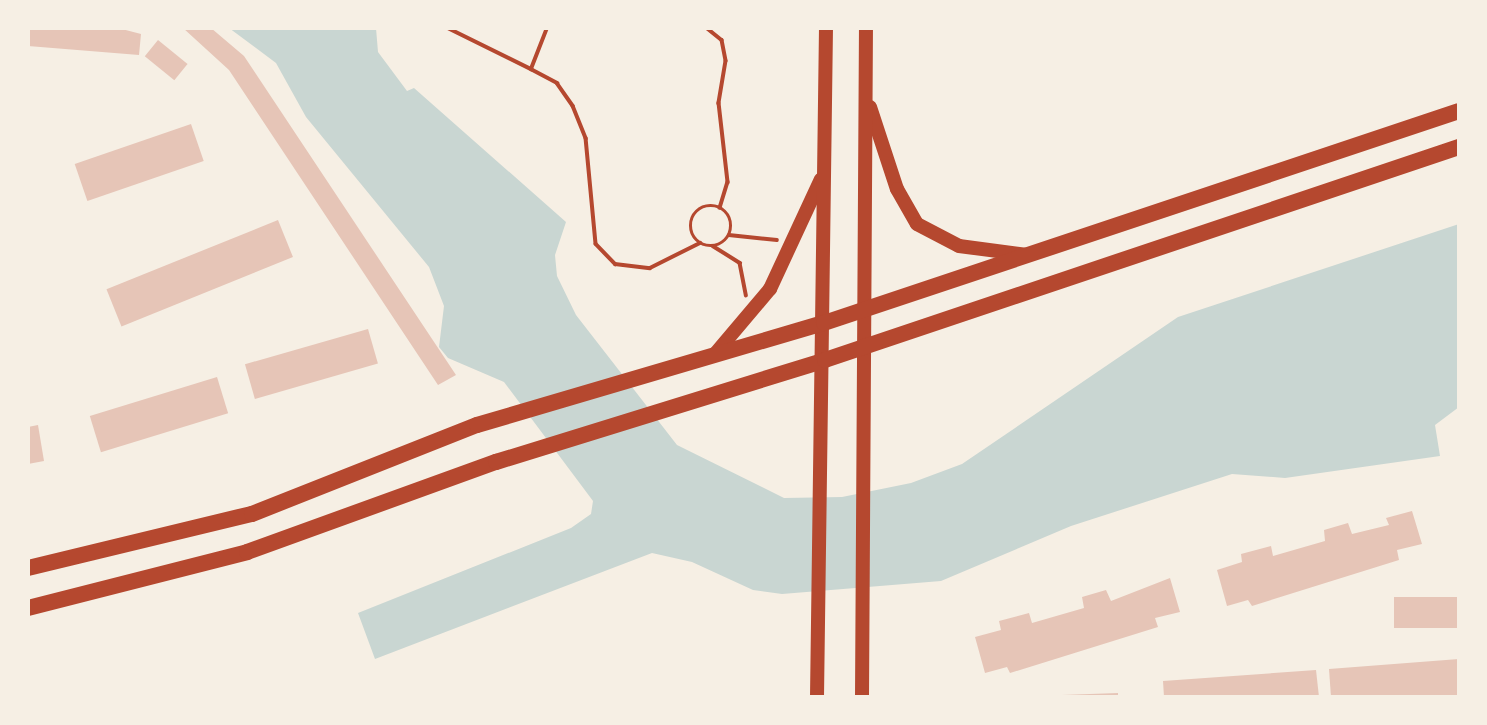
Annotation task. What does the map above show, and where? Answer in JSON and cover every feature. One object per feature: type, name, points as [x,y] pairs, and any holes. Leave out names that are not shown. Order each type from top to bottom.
[{"type":"main road","points":[[817,697],[816,641],[825,360],[827,28]]},
{"type":"main road","points":[[862,697],[860,638],[867,309],[866,28]]},
{"type":"main road","points":[[866,95],[897,190],[917,224],[959,246],[1028,255]]},
{"type":"main road","points":[[28,568],[252,514],[477,425],[824,323],[1459,111]]},
{"type":"main road","points":[[28,608],[247,552],[496,462],[825,360],[1459,147]]},
{"type":"main road","points":[[715,354],[770,289],[796,241],[825,164]]},
{"type":"path","points":[[448,28],[557,83],[573,106],[586,138],[596,244],[615,264],[650,268],[700,243],[713,246],[740,263],[749,311]]},
{"type":"path","points":[[531,69],[547,28]]},
{"type":"path","points":[[707,28],[722,40],[726,61],[719,103],[728,182],[720,208]]},
{"type":"path","points":[[700,243],[692,218],[701,208],[720,208],[729,217],[729,235]]},
{"type":"path","points":[[713,246],[729,235],[796,241]]},
{"type":"shaded area","points":[[229,28],[376,28],[378,52],[407,91],[414,88],[566,222],[555,255],[557,276],[576,315],[677,445],[784,498],[842,497],[911,483],[962,464],[1178,317],[1459,224],[1459,407],[1435,425],[1440,456],[1285,478],[1232,474],[1071,526],[941,581],[782,594],[753,590],[692,562],[652,553],[375,659],[358,613],[571,528],[591,514],[593,501],[504,382],[448,358],[439,347],[444,306],[429,267],[306,117],[276,63]]},
{"type":"building","points":[[28,28],[118,28],[141,34],[139,55],[28,46]]},
{"type":"building","points":[[183,28],[211,28],[244,56],[456,375],[438,385],[229,70]]},
{"type":"building","points":[[158,40],[188,64],[174,80],[145,56]]},
{"type":"building","points":[[191,124],[204,161],[87,201],[75,164]]},
{"type":"building","points":[[278,220],[293,257],[121,326],[106,289]]},
{"type":"building","points":[[368,329],[378,364],[255,399],[245,364]]},
{"type":"building","points":[[217,377],[228,413],[101,452],[90,416]]},
{"type":"building","points":[[38,425],[44,461],[28,464],[28,427]]},
{"type":"building","points":[[1412,511],[1422,544],[1397,550],[1399,560],[1252,606],[1248,600],[1227,606],[1217,570],[1242,562],[1241,554],[1271,546],[1273,556],[1325,541],[1324,530],[1348,523],[1352,534],[1389,525],[1386,518]]},
{"type":"building","points":[[1170,578],[1180,612],[1155,618],[1158,627],[1010,673],[1007,667],[985,673],[975,637],[1001,630],[999,621],[1029,613],[1032,623],[1084,608],[1082,597],[1106,590],[1111,601]]},
{"type":"building","points":[[1394,597],[1459,597],[1459,628],[1394,628]]},
{"type":"building","points":[[1459,659],[1459,697],[1331,697],[1329,669]]},
{"type":"building","points":[[1316,670],[1319,697],[1164,697],[1163,681]]},
{"type":"building","points":[[1118,693],[1118,697],[1062,697],[1062,695]]}]
